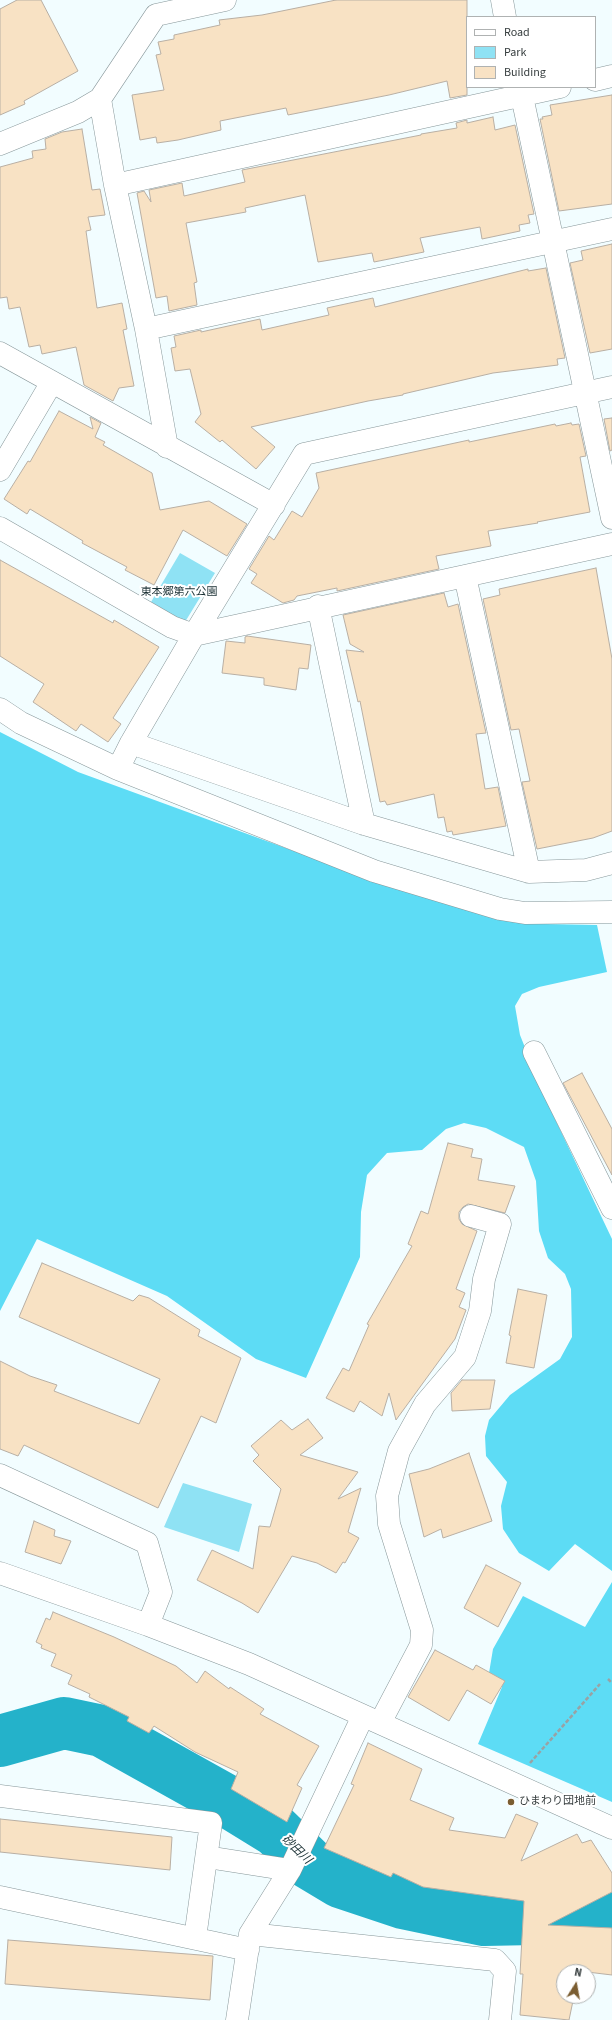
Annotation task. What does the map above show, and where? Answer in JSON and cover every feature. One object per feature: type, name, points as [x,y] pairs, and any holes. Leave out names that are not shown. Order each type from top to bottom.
[{"type":"street","points":[[0,144],[78,112],[100,99],[153,8],[225,0]]},
{"type":"street","points":[[502,0],[505,16]]},
{"type":"street","points":[[596,80],[612,76]]},
{"type":"street","points":[[115,185],[520,91],[550,88]]},
{"type":"street","points":[[520,91],[612,518]]},
{"type":"street","points":[[100,99],[115,185],[146,329],[167,446]]},
{"type":"street","points":[[146,329],[612,230]]},
{"type":"street","points":[[0,353],[274,506]]},
{"type":"street","points":[[0,470],[52,382]]},
{"type":"street","points":[[118,769],[131,743],[194,635],[274,506],[304,454],[612,387]]},
{"type":"street","points":[[0,528],[172,626],[194,635],[318,606],[612,544]]},
{"type":"street","points":[[465,576],[529,872]]},
{"type":"street","points":[[318,606],[364,824]]},
{"type":"street","points":[[0,710],[21,723],[118,769],[374,871],[500,909],[525,913],[612,912]]},
{"type":"street","points":[[131,743],[364,824],[529,872],[586,870],[612,863]]},
{"type":"street","points":[[534,1052],[612,1208]]},
{"type":"street","points":[[237,2020],[249,1942],[372,1719],[421,1645],[422,1630],[389,1524],[387,1496],[399,1451],[425,1404],[465,1357],[480,1311],[484,1279],[500,1224],[471,1216]]},
{"type":"street","points":[[0,1475],[147,1543],[161,1592],[148,1625]]},
{"type":"street","points":[[0,1573],[148,1625],[249,1664],[372,1719],[426,1746],[612,1828]]},
{"type":"street","points":[[0,1796],[211,1823],[195,1938]]},
{"type":"street","points":[[207,1857],[290,1870]]},
{"type":"street","points":[[0,1897],[195,1938],[495,1960],[505,1971],[500,2020]]},
{"type":"path","points":[[608,1679],[612,1683]]},
{"type":"path","points":[[530,1764],[600,1684]]},
{"type":"green space","name":"東本郷第六公園","points":[[180,553],[215,573],[185,622],[151,602]]},
{"type":"green space","points":[[183,1483],[252,1504],[239,1552],[164,1527]]},
{"type":"shaded area","points":[[0,732],[78,772],[384,884],[516,921],[545,924],[597,925],[607,972],[539,987],[522,994],[515,1006],[520,1035],[546,1100],[612,1239],[612,1571],[575,1544],[549,1571],[519,1553],[503,1529],[501,1506],[507,1482],[486,1456],[485,1436],[489,1420],[510,1395],[560,1359],[572,1337],[571,1289],[565,1274],[548,1258],[539,1231],[536,1181],[524,1147],[486,1128],[464,1123],[446,1129],[422,1150],[387,1153],[367,1175],[361,1212],[360,1257],[306,1378],[256,1359],[167,1296],[37,1239],[0,1311]]},
{"type":"shaded area","points":[[612,1582],[612,1802],[478,1744],[502,1687],[488,1679],[493,1649],[523,1596],[585,1627]]},
{"type":"building","points":[[17,0],[41,0],[78,71],[24,101],[25,104],[0,115],[0,9]]},
{"type":"building","points":[[336,0],[467,0],[467,95],[450,98],[447,81],[389,95],[288,115],[286,108],[220,121],[221,130],[178,140],[157,143],[156,137],[140,140],[132,95],[164,90],[156,55],[161,54],[158,42],[174,39],[174,35],[220,25],[219,20],[262,15]]},
{"type":"building","points":[[612,95],[612,204],[559,211],[540,119],[543,119],[542,117],[552,115],[550,105]]},
{"type":"building","points":[[493,117],[495,130],[515,125],[534,214],[528,215],[530,223],[519,225],[520,231],[482,239],[480,227],[420,238],[424,252],[374,262],[372,253],[318,262],[305,195],[245,208],[246,212],[186,223],[197,282],[194,283],[197,305],[169,311],[167,296],[156,298],[137,193],[144,191],[151,202],[149,190],[182,183],[184,196],[245,182],[242,170],[457,128],[456,123],[467,120],[467,123]]},
{"type":"building","points":[[82,129],[92,190],[100,189],[105,215],[88,217],[91,230],[86,231],[97,308],[122,303],[127,329],[123,330],[134,386],[119,388],[113,401],[84,385],[76,347],[42,354],[40,345],[29,347],[20,307],[9,309],[7,297],[0,298],[0,167],[33,158],[32,151],[46,149],[45,139],[62,132]]},
{"type":"building","points":[[612,244],[612,349],[590,353],[570,263],[583,260],[581,251]]},
{"type":"building","points":[[546,268],[565,358],[557,359],[558,365],[493,373],[403,395],[368,401],[251,427],[275,447],[256,469],[222,440],[220,442],[195,422],[201,414],[190,369],[175,371],[171,348],[176,347],[174,336],[201,330],[201,332],[260,319],[262,330],[329,315],[327,308],[373,298],[375,307],[528,269],[528,271]]},
{"type":"building","points":[[59,411],[93,429],[90,417],[101,423],[95,437],[105,442],[103,445],[152,473],[160,510],[209,501],[247,524],[227,556],[183,530],[154,585],[125,570],[127,567],[82,543],[83,541],[30,509],[27,514],[4,499],[28,461],[30,462]]},
{"type":"building","points":[[612,418],[612,450],[610,451],[604,419]]},
{"type":"building","points":[[571,423],[572,425],[579,424],[586,456],[580,457],[590,512],[537,522],[538,523],[488,531],[491,546],[436,556],[439,569],[337,591],[337,588],[297,596],[294,600],[283,603],[251,583],[257,574],[249,569],[269,536],[274,540],[292,511],[302,517],[319,488],[316,473],[469,440],[469,442],[555,424],[556,426]]},
{"type":"building","points":[[0,560],[113,623],[114,620],[159,647],[113,718],[121,724],[108,742],[81,724],[76,731],[33,702],[44,684],[0,656]]},
{"type":"building","points":[[596,568],[612,659],[612,831],[593,838],[537,849],[522,782],[530,781],[519,729],[511,730],[483,599],[500,595],[499,589]]},
{"type":"building","points":[[444,593],[448,607],[458,604],[486,733],[476,734],[485,789],[498,787],[506,826],[453,835],[452,831],[447,832],[444,817],[438,818],[434,794],[387,805],[385,801],[380,802],[360,701],[358,702],[346,650],[364,652],[350,644],[343,615]]},
{"type":"building","points":[[247,636],[311,645],[308,669],[299,668],[296,690],[264,685],[264,678],[222,673],[226,641],[245,643],[245,637]]},
{"type":"building","points":[[582,1073],[612,1129],[612,1175],[563,1083]]},
{"type":"building","points":[[448,1143],[473,1149],[471,1157],[482,1159],[478,1180],[515,1186],[505,1213],[468,1204],[459,1212],[459,1219],[462,1224],[477,1231],[456,1289],[465,1293],[459,1307],[466,1310],[455,1339],[396,1420],[389,1393],[382,1416],[360,1401],[354,1412],[326,1398],[343,1368],[349,1371],[369,1325],[367,1324],[412,1246],[408,1244],[421,1211],[428,1214]]},
{"type":"building","points":[[42,1263],[133,1301],[139,1295],[149,1298],[200,1330],[198,1336],[241,1358],[216,1423],[201,1416],[158,1508],[24,1445],[18,1456],[0,1449],[0,1361],[30,1376],[57,1385],[54,1391],[139,1424],[160,1379],[19,1317]]},
{"type":"building","points":[[518,1289],[547,1295],[534,1368],[506,1363],[511,1336],[509,1335]]},
{"type":"building","points":[[462,1380],[495,1380],[490,1409],[452,1411],[451,1393]]},
{"type":"building","points":[[308,1419],[323,1438],[300,1455],[358,1472],[338,1499],[361,1488],[348,1532],[359,1538],[345,1563],[343,1562],[336,1573],[317,1563],[292,1556],[258,1613],[197,1580],[212,1550],[253,1569],[259,1526],[270,1527],[281,1489],[253,1461],[259,1455],[251,1446],[281,1420],[292,1430]]},
{"type":"building","points":[[469,1453],[492,1521],[443,1538],[441,1529],[424,1537],[409,1474],[429,1469]]},
{"type":"building","points":[[34,1521],[55,1530],[54,1536],[71,1541],[61,1564],[25,1552]]},
{"type":"building","points":[[486,1565],[521,1583],[498,1627],[464,1608]]},
{"type":"building","points":[[53,1612],[114,1637],[176,1666],[197,1683],[205,1671],[229,1689],[230,1687],[264,1709],[260,1714],[319,1746],[297,1785],[302,1788],[287,1822],[231,1789],[238,1772],[195,1752],[154,1726],[149,1733],[127,1721],[129,1717],[89,1697],[90,1694],[68,1684],[72,1675],[51,1666],[56,1654],[41,1648],[42,1645],[36,1642],[46,1618],[50,1620]]},
{"type":"building","points":[[435,1650],[473,1670],[476,1665],[505,1681],[491,1704],[467,1690],[449,1721],[408,1697]]},
{"type":"building","points":[[368,1743],[422,1769],[410,1800],[454,1818],[449,1830],[505,1838],[516,1814],[538,1823],[521,1861],[577,1834],[582,1843],[591,1840],[612,1873],[612,1892],[548,1925],[612,1928],[612,1975],[596,1973],[596,1964],[556,1964],[556,2004],[572,2004],[569,2020],[520,2015],[523,1974],[520,1974],[524,1901],[423,1887],[393,1873],[391,1877],[324,1848],[354,1785],[351,1784]]},
{"type":"building","points":[[0,1819],[172,1837],[170,1870],[0,1852]]},
{"type":"building","points":[[8,1940],[213,1956],[210,2000],[5,1984]]},
{"type":"waterway","name":"砂田川","points":[[0,1741],[64,1723],[102,1731],[224,1799],[276,1831],[310,1864],[340,1882],[403,1903],[484,1920],[584,1918],[612,1914]]},
{"type":"place","name":"ひまわり団地前","points":[[511,1802]]}]
